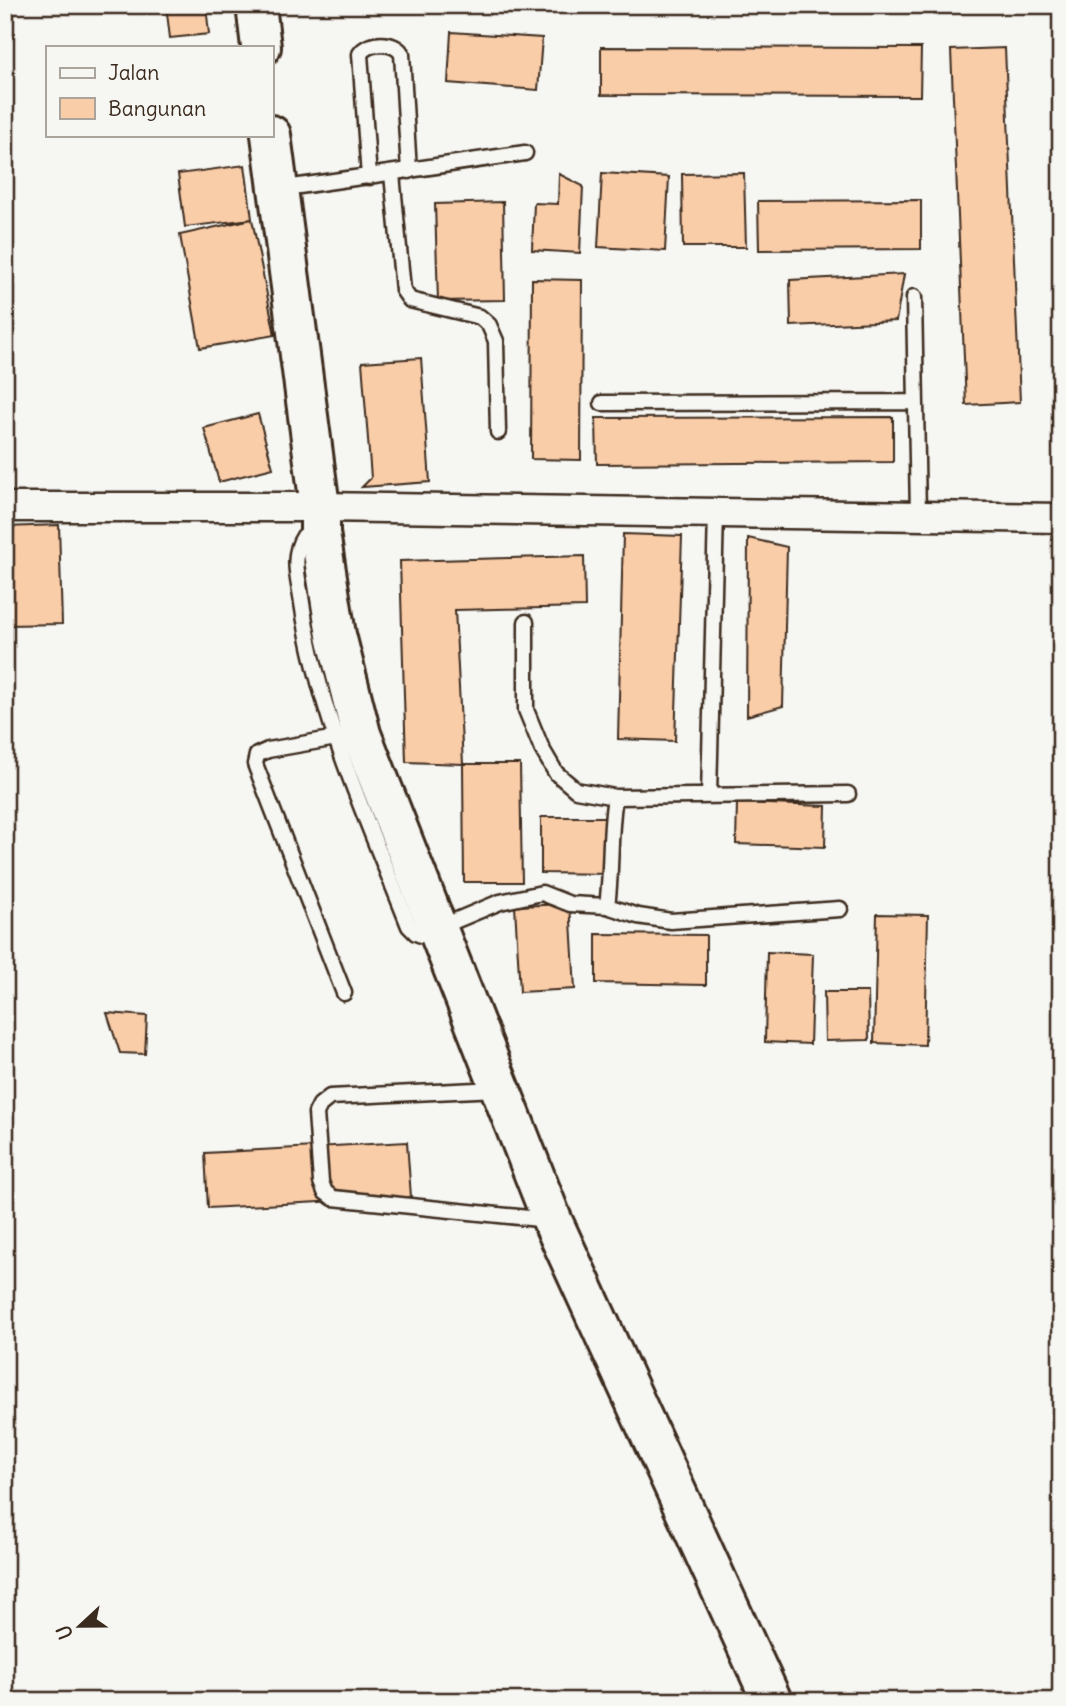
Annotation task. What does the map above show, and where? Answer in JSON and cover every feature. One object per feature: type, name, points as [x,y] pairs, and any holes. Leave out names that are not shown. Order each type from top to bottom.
[{"type":"main road","points":[[256,5],[261,46]]},
{"type":"main road","points":[[271,136],[348,736],[438,929],[552,1220],[772,1701]]},
{"type":"street","points":[[5,506],[320,520],[716,512],[1061,518]]},
{"type":"lane","points":[[369,177],[360,54],[368,46],[393,45],[399,48],[402,54],[409,171]]},
{"type":"lane","points":[[278,189],[525,153]]},
{"type":"lane","points":[[392,174],[403,290],[410,300],[480,317],[489,325],[496,341],[498,432]]},
{"type":"lane","points":[[914,297],[918,514]]},
{"type":"lane","points":[[602,403],[915,402]]},
{"type":"lane","points":[[709,796],[716,512]]},
{"type":"lane","points":[[526,622],[526,709],[542,749],[556,773],[576,790],[615,797],[848,794]]},
{"type":"lane","points":[[344,993],[255,764],[257,755],[268,750],[348,736]]},
{"type":"lane","points":[[607,906],[612,874],[612,817],[615,797]]},
{"type":"lane","points":[[438,929],[500,902],[541,893],[570,904],[607,906],[638,916],[671,922],[840,909]]},
{"type":"lane","points":[[502,1088],[330,1097],[320,1105],[316,1113],[321,1182],[325,1192],[332,1198],[552,1220]]},
{"type":"building","points":[[166,5],[206,5],[209,34],[170,38]]},
{"type":"building","points":[[451,32],[542,38],[538,90],[448,83]]},
{"type":"building","points":[[601,47],[921,48],[920,96],[601,95]]},
{"type":"building","points":[[1005,48],[1020,402],[966,405],[951,50]]},
{"type":"building","points":[[245,165],[252,219],[185,227],[178,174]]},
{"type":"building","points":[[602,173],[669,177],[665,251],[598,247]]},
{"type":"building","points":[[744,173],[746,247],[683,247],[682,174]]},
{"type":"building","points":[[559,174],[583,186],[580,253],[532,250],[534,203],[558,204]]},
{"type":"building","points":[[921,200],[921,249],[759,250],[758,201]]},
{"type":"building","points":[[503,202],[505,300],[438,301],[435,204]]},
{"type":"building","points":[[252,219],[275,335],[200,348],[180,235]]},
{"type":"building","points":[[904,274],[896,321],[791,326],[790,280]]},
{"type":"building","points":[[532,279],[582,280],[581,460],[531,459]]},
{"type":"building","points":[[421,358],[430,482],[362,487],[371,478],[362,362]]},
{"type":"building","points":[[258,414],[273,468],[219,482],[204,428]]},
{"type":"building","points":[[893,417],[893,462],[597,464],[596,418]]},
{"type":"building","points":[[59,525],[62,624],[7,625],[5,527]]},
{"type":"building","points":[[623,534],[682,536],[675,741],[618,739]]},
{"type":"building","points":[[748,538],[787,547],[783,706],[747,716]]},
{"type":"building","points":[[584,556],[585,607],[455,610],[463,764],[406,762],[400,561]]},
{"type":"building","points":[[463,764],[520,764],[522,882],[464,882]]},
{"type":"building","points":[[737,803],[826,806],[825,847],[736,844]]},
{"type":"building","points":[[541,817],[612,817],[612,874],[541,873]]},
{"type":"building","points":[[570,904],[575,989],[520,992],[515,906]]},
{"type":"building","points":[[877,914],[928,915],[925,1045],[874,1043]]},
{"type":"building","points":[[596,934],[706,935],[706,985],[596,983]]},
{"type":"building","points":[[767,952],[813,954],[810,1044],[765,1042]]},
{"type":"building","points":[[824,992],[868,992],[869,1040],[825,1041]]},
{"type":"building","points":[[107,1013],[147,1016],[145,1054],[120,1053]]},
{"type":"building","points":[[407,1142],[411,1197],[208,1208],[205,1153]]}]
